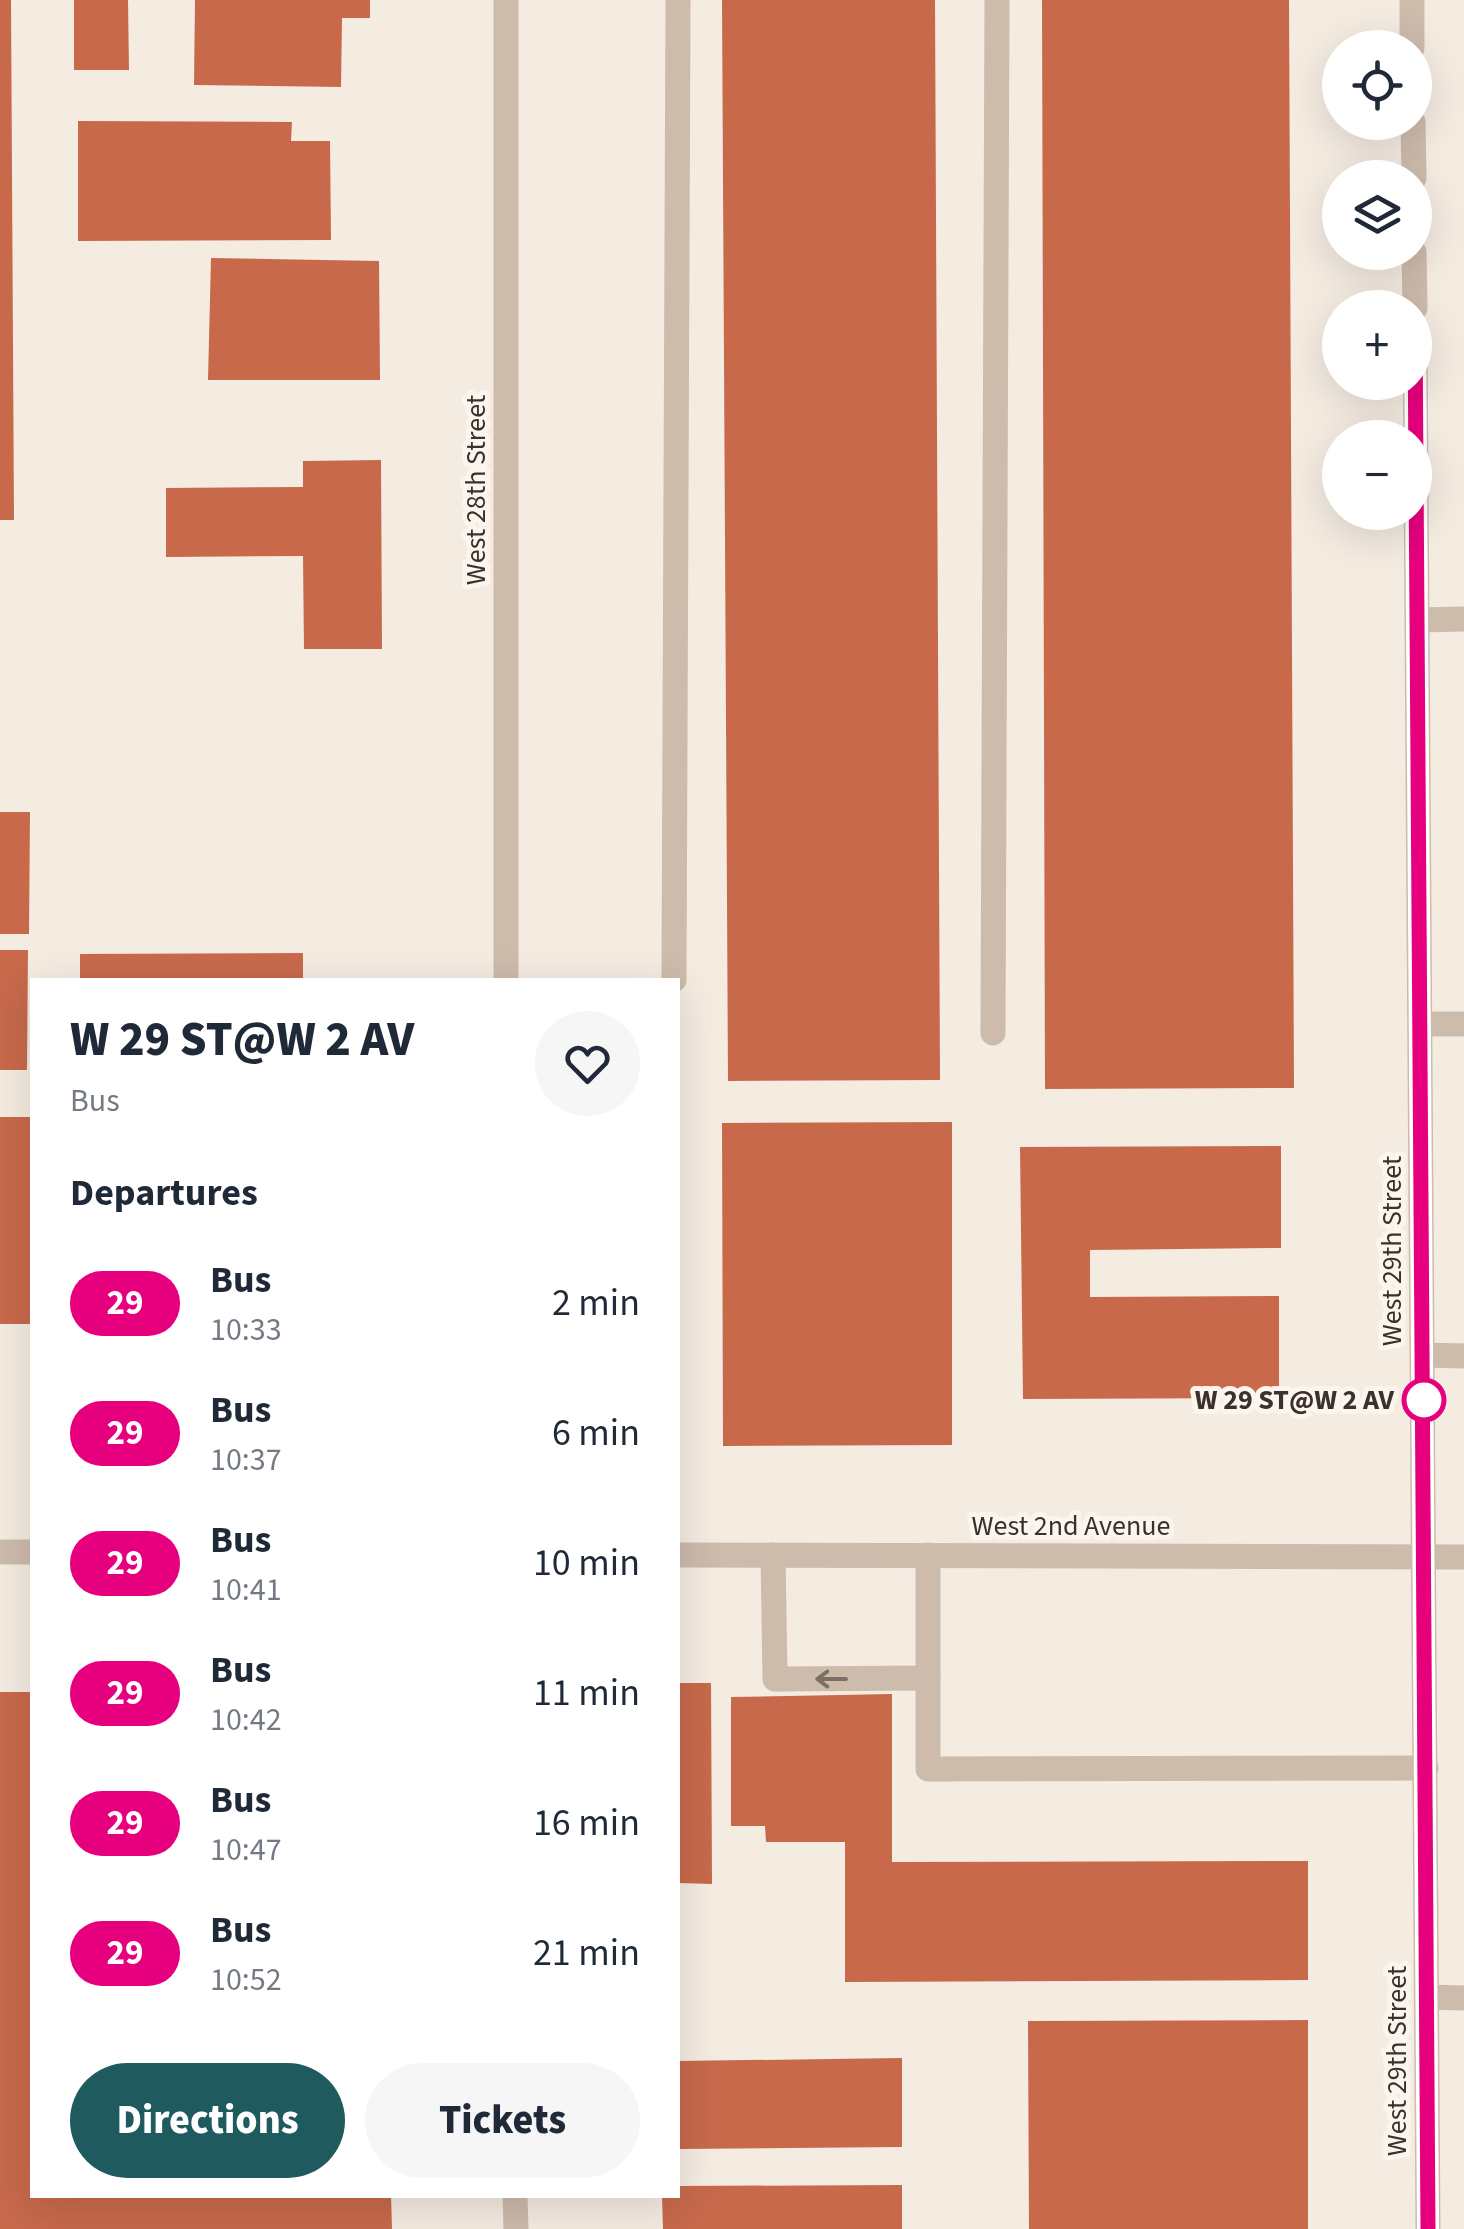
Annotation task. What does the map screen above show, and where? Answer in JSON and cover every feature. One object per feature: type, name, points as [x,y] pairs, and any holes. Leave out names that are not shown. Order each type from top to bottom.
[{"type":"street","name":"West 28th Street","points":[[506,0],[506,978]]},
{"type":"street","points":[[674,978],[678,0]]},
{"type":"street","points":[[993,1033],[998,0]]},
{"type":"street","points":[[1412,0],[1412,30]]},
{"type":"street","name":"West 29th Street","points":[[1416,400],[1428,2229]]},
{"type":"street","points":[[1418,620],[1464,619]]},
{"type":"street","points":[[1421,1024],[1464,1024]]},
{"type":"street","points":[[1423,1355],[1464,1356]]},
{"type":"street","points":[[0,1552],[30,1552]]},
{"type":"street","name":"West 2nd Avenue","points":[[680,1555],[1464,1557]]},
{"type":"street","points":[[773,1555],[776,1679],[928,1678]]},
{"type":"street","points":[[928,1555],[928,1769],[1426,1768]]},
{"type":"street","points":[[1427,1997],[1464,1998]]},
{"type":"street","points":[[515,2198],[516,2229]]},
{"type":"building","points":[[0,0],[11,0],[14,520],[0,520]]},
{"type":"building","points":[[74,0],[128,0],[129,70],[74,70]]},
{"type":"building","points":[[195,0],[370,0],[370,18],[342,18],[341,87],[194,85]]},
{"type":"building","points":[[722,0],[935,0],[940,1080],[728,1081]]},
{"type":"building","points":[[1042,0],[1289,0],[1294,1088],[1045,1089]]},
{"type":"building","points":[[78,121],[292,122],[291,141],[330,141],[331,240],[78,241]]},
{"type":"building","points":[[211,258],[379,261],[380,380],[208,380]]},
{"type":"building","points":[[381,460],[382,649],[304,649],[303,556],[166,557],[166,488],[303,487],[303,461]]},
{"type":"building","points":[[0,812],[30,812],[29,934],[0,934]]},
{"type":"building","points":[[0,950],[28,950],[27,1070],[0,1070]]},
{"type":"building","points":[[303,953],[303,978],[80,978],[80,954]]},
{"type":"building","points":[[0,1117],[30,1117],[30,1324],[0,1324]]},
{"type":"building","points":[[952,1122],[952,1445],[723,1446],[722,1123]]},
{"type":"building","points":[[1281,1146],[1281,1248],[1090,1250],[1090,1297],[1279,1296],[1279,1398],[1023,1399],[1020,1147]]},
{"type":"building","points":[[680,1683],[711,1683],[712,1884],[680,1883]]},
{"type":"building","points":[[0,1692],[30,1692],[30,2198],[391,2198],[392,2229],[0,2229]]},
{"type":"building","points":[[892,1694],[892,1862],[1308,1861],[1308,1980],[845,1982],[845,1842],[766,1842],[765,1826],[731,1826],[731,1697]]},
{"type":"building","points":[[1308,2020],[1308,2229],[1029,2229],[1028,2021]]},
{"type":"building","points":[[902,2058],[902,2147],[680,2149],[680,2061]]},
{"type":"building","points":[[902,2185],[902,2229],[663,2229],[662,2198],[680,2198],[680,2186]]},
{"type":"bus line","name":"29","points":[[1416,400],[1428,2229]]},
{"type":"place","name":"W 29 ST@W 2 AV","points":[[1424,1400]]}]
